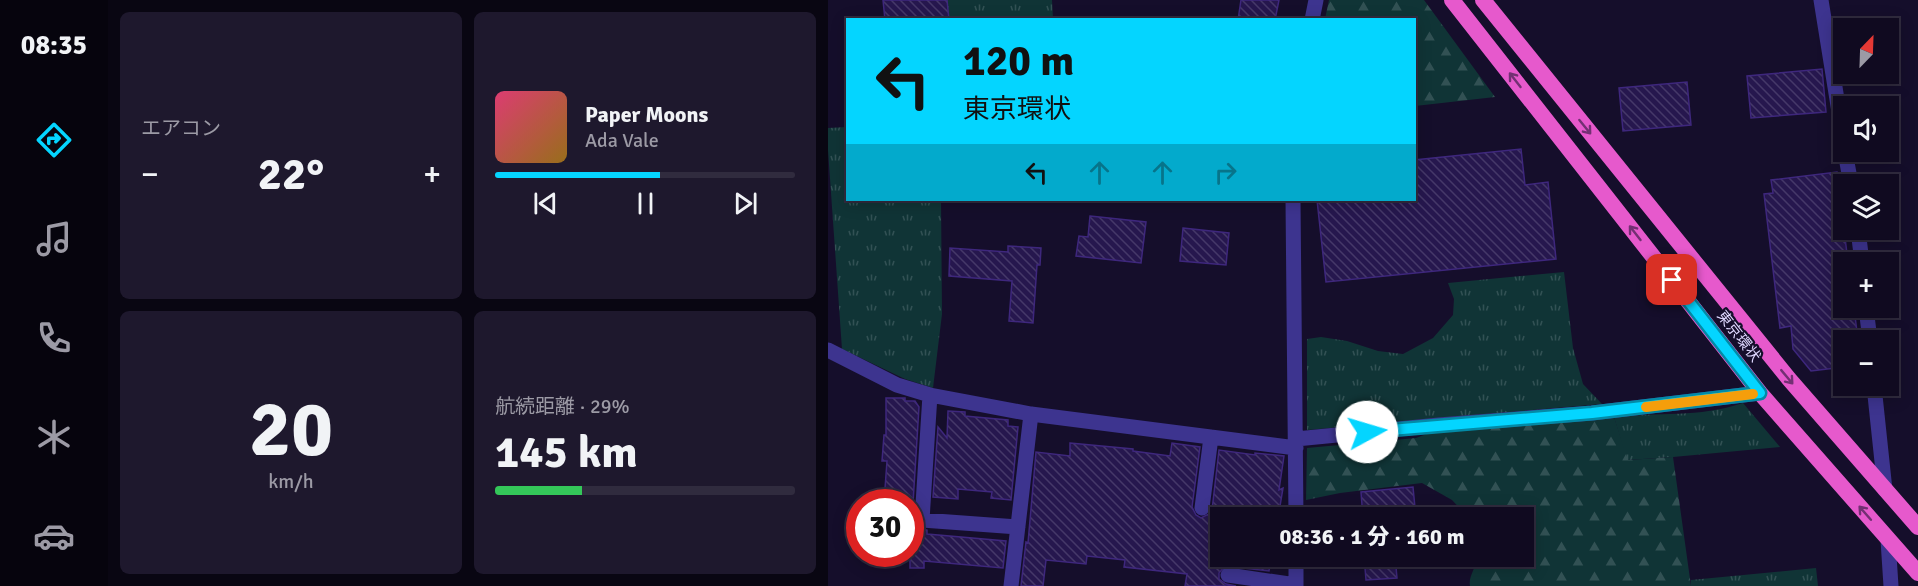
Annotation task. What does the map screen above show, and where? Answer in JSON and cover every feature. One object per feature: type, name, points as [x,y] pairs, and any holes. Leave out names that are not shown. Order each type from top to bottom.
[{"type":"highway","name":"東京環状","points":[[1452,0],[1760,393],[1918,573]]},
{"type":"highway","name":"東京環状","points":[[1483,0],[1789,379],[1918,527]]},
{"type":"street","points":[[1312,18],[1316,0]]},
{"type":"street","points":[[1821,0],[1836,96]]},
{"type":"street","points":[[1293,201],[1296,507]]},
{"type":"street","points":[[828,350],[897,385],[930,395],[1031,414],[1211,437],[1296,443],[1438,425],[1592,413],[1760,393]]},
{"type":"street","points":[[930,395],[922,520],[1018,527]]},
{"type":"street","points":[[1875,396],[1885,490]]},
{"type":"street","points":[[1011,586],[1031,414]]},
{"type":"street","points":[[1202,508],[1211,437]]},
{"type":"street","points":[[1888,540],[1891,586]]},
{"type":"street","points":[[1228,575],[1296,586],[1296,567]]},
{"type":"green space","points":[[947,0],[1052,0],[1053,18],[946,18]]},
{"type":"green space","points":[[1329,0],[1424,0],[1495,97],[1416,106],[1416,18],[1325,18]]},
{"type":"green space","points":[[846,127],[846,201],[941,201],[942,314],[933,388],[905,379],[842,349],[828,128]]},
{"type":"green space","points":[[1564,272],[1573,348],[1583,384],[1602,404],[1307,430],[1307,339],[1321,337],[1347,341],[1378,351],[1403,354],[1433,338],[1453,315],[1454,299],[1448,283]]},
{"type":"green space","points":[[1743,403],[1780,447],[1627,460],[1614,417],[1694,413]]},
{"type":"green space","points":[[1614,417],[1628,460],[1673,457],[1691,586],[1470,586],[1475,567],[1534,567],[1534,507],[1459,507],[1452,500],[1422,483],[1340,493],[1306,500],[1307,448],[1416,438],[1432,432]]},
{"type":"green space","points":[[1816,568],[1818,586],[1691,586],[1691,580]]},
{"type":"building","points":[[883,0],[947,0],[949,18],[885,18]]},
{"type":"building","points":[[1241,0],[1279,0],[1275,18],[1238,18]]},
{"type":"building","points":[[1822,69],[1826,112],[1751,118],[1747,76]]},
{"type":"building","points":[[1687,82],[1691,125],[1623,131],[1619,88]]},
{"type":"building","points":[[1521,149],[1525,185],[1548,182],[1556,259],[1326,282],[1317,201],[1416,201],[1416,160]]},
{"type":"building","points":[[1837,172],[1837,174],[1833,174],[1833,240],[1845,240],[1847,252],[1833,252],[1833,318],[1855,318],[1857,330],[1833,330],[1833,368],[1811,371],[1793,349],[1791,326],[1780,328],[1764,194],[1773,193],[1771,180]]},
{"type":"building","points":[[1090,216],[1146,222],[1141,263],[1076,256],[1079,236],[1088,237]]},
{"type":"building","points":[[1183,228],[1229,233],[1226,265],[1180,261]]},
{"type":"building","points":[[1008,246],[1041,248],[1040,265],[1037,265],[1033,323],[1009,321],[1012,281],[949,276],[950,248],[1008,252]]},
{"type":"building","points":[[886,398],[905,398],[905,401],[915,401],[919,407],[914,489],[885,489],[887,461],[882,461],[884,435],[886,435]]},
{"type":"building","points":[[948,411],[965,412],[965,416],[1008,420],[1008,426],[1018,427],[1011,500],[991,498],[992,492],[958,489],[958,499],[933,497],[938,427],[947,438]]},
{"type":"building","points":[[1070,443],[1133,449],[1133,451],[1170,456],[1172,443],[1200,447],[1192,507],[1196,515],[1201,518],[1210,513],[1210,567],[1224,567],[1219,573],[1219,579],[1226,584],[1236,586],[1185,586],[1187,574],[1124,567],[1125,560],[1087,556],[1086,564],[1046,560],[1043,586],[1021,586],[1026,542],[1028,543],[1036,452],[1070,456]]},
{"type":"building","points":[[1219,450],[1284,456],[1279,490],[1283,488],[1280,507],[1212,507]]},
{"type":"building","points":[[1413,487],[1415,507],[1362,507],[1361,492]]},
{"type":"building","points":[[924,529],[927,530],[927,534],[1006,541],[1003,568],[924,561]]},
{"type":"building","points":[[1234,567],[1270,567],[1269,571]]},
{"type":"building","points":[[1365,567],[1396,567],[1397,578],[1366,580]]},
{"type":"slow traffic","points":[[1646,407],[1753,394]]},
{"type":"route","points":[[1367,432],[1592,413],[1760,393],[1672,280]]}]
